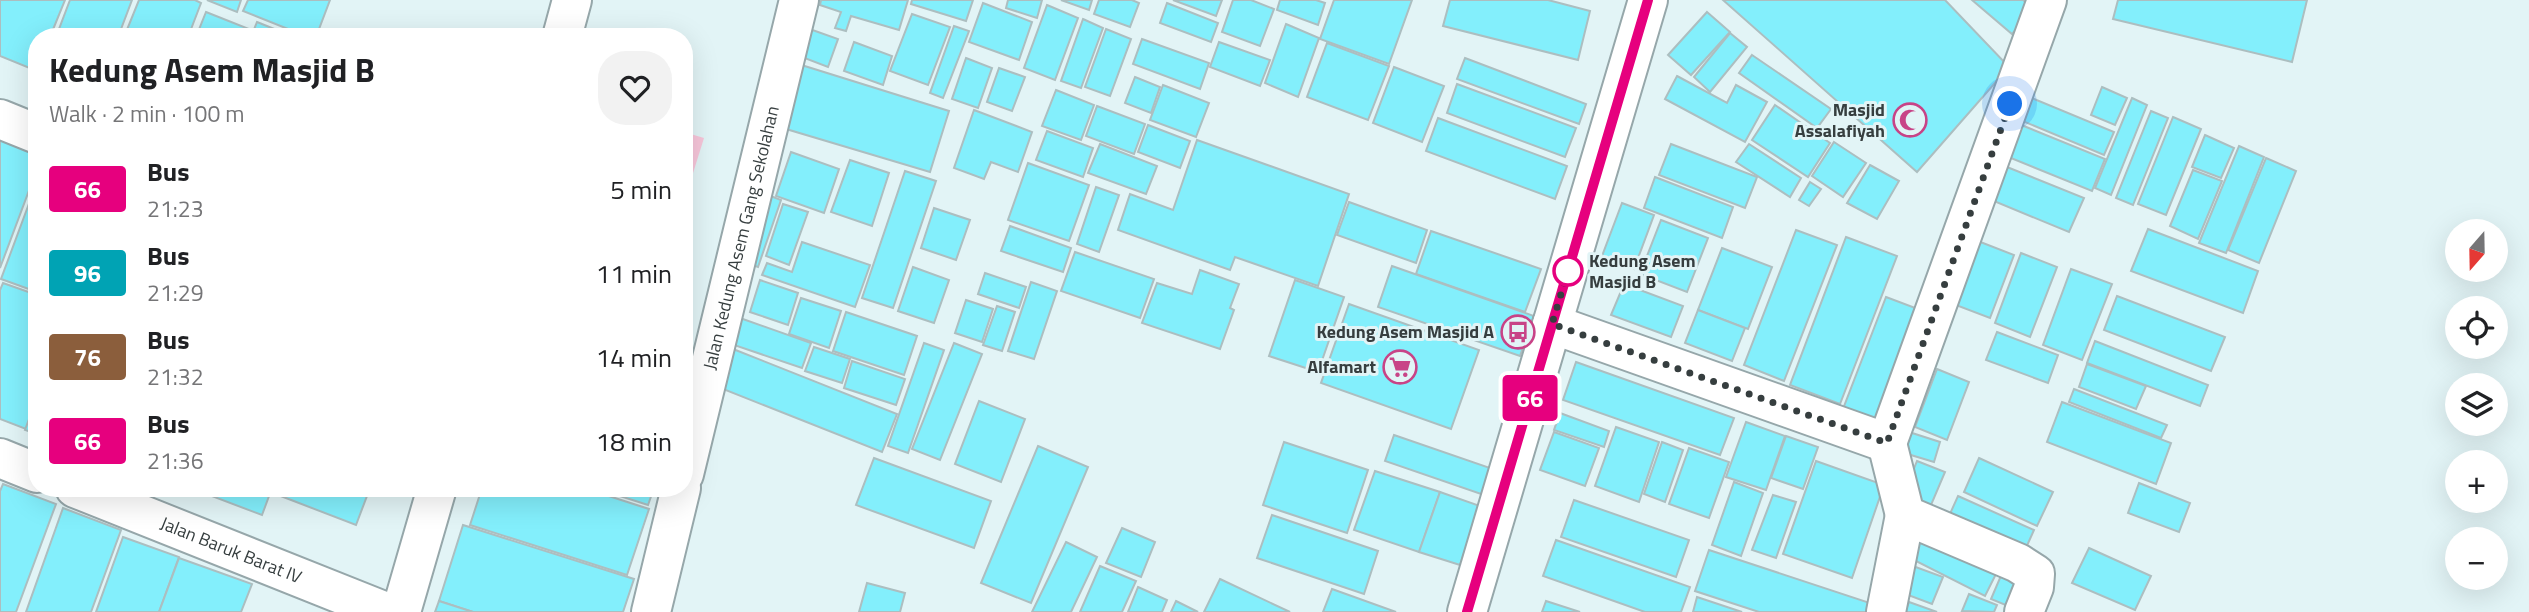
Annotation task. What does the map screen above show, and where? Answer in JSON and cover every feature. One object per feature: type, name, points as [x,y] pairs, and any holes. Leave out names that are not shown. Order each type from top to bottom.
[{"type":"street","points":[[564,28],[572,0]]},
{"type":"street","name":"Jalan Kedung Asem Gang Sekolahan","points":[[693,437],[799,0]]},
{"type":"street","points":[[1467,612],[1648,0]]},
{"type":"street","points":[[1886,612],[1905,515],[1887,443],[2048,0]]},
{"type":"street","points":[[0,119],[28,130]]},
{"type":"street","points":[[1552,324],[1887,443]]},
{"type":"street","points":[[0,458],[28,469]]},
{"type":"street","name":"Jalan Baruk Barat IV","points":[[98,497],[386,612]]},
{"type":"street","points":[[401,612],[434,497]]},
{"type":"street","points":[[651,612],[679,497]]},
{"type":"street","points":[[1905,515],[2018,563],[2035,574],[2034,587],[2024,612]]},
{"type":"shaded area","points":[[693,135],[704,138],[693,173]]},
{"type":"building","points":[[0,0],[65,0],[54,28],[28,28],[28,67],[0,56]]},
{"type":"building","points":[[70,0],[132,0],[121,28],[59,28]]},
{"type":"building","points":[[139,0],[195,0],[201,3],[191,28],[128,28]]},
{"type":"building","points":[[207,0],[241,0],[237,12]]},
{"type":"building","points":[[248,0],[330,0],[319,28],[286,28],[243,11]]},
{"type":"building","points":[[821,0],[908,0],[899,30],[851,16],[846,31],[835,28],[841,12],[820,5]]},
{"type":"building","points":[[912,0],[973,0],[966,21],[911,4]]},
{"type":"building","points":[[1008,0],[1042,0],[1037,18],[1006,8]]},
{"type":"building","points":[[1061,0],[1092,0],[1089,10]]},
{"type":"building","points":[[1099,0],[1132,0],[1139,3],[1130,27],[1094,14]]},
{"type":"building","points":[[1173,0],[1222,0],[1216,16]]},
{"type":"building","points":[[1233,0],[1251,0],[1274,9],[1260,46],[1222,32]]},
{"type":"building","points":[[1280,0],[1316,0],[1325,3],[1318,25],[1277,10]]},
{"type":"building","points":[[1334,0],[1412,0],[1389,64],[1320,39]]},
{"type":"building","points":[[1450,0],[1548,0],[1590,11],[1578,60],[1443,26]]},
{"type":"building","name":"Masjid Assalafiyah","points":[[1723,0],[1945,0],[2009,67],[1917,172]]},
{"type":"building","points":[[1972,0],[2023,0],[2034,9],[2012,34]]},
{"type":"building","points":[[2118,0],[2307,0],[2292,62],[2113,19]]},
{"type":"building","points":[[983,3],[1032,22],[1019,60],[969,42]]},
{"type":"building","points":[[1167,3],[1218,23],[1211,42],[1160,23]]},
{"type":"building","points":[[1047,5],[1078,18],[1055,80],[1024,68]]},
{"type":"building","points":[[206,12],[246,28],[200,28]]},
{"type":"building","points":[[1707,12],[1730,32],[1691,75],[1668,55]]},
{"type":"building","points":[[912,14],[950,27],[928,85],[890,71]]},
{"type":"building","points":[[1083,19],[1103,28],[1081,88],[1061,81]]},
{"type":"building","points":[[257,22],[272,28],[255,28]]},
{"type":"building","points":[[1286,24],[1319,38],[1298,97],[1265,83]]},
{"type":"building","points":[[954,26],[969,31],[943,98],[930,93]]},
{"type":"building","points":[[804,27],[838,39],[828,67],[794,54]]},
{"type":"building","points":[[1106,29],[1131,39],[1110,96],[1085,87]]},
{"type":"building","points":[[1730,33],[1747,47],[1710,92],[1694,77]]},
{"type":"building","points":[[1142,39],[1209,63],[1200,89],[1133,64]]},
{"type":"building","points":[[854,42],[892,56],[883,85],[844,71]]},
{"type":"building","points":[[1219,42],[1270,60],[1260,86],[1210,67]]},
{"type":"building","points":[[1327,43],[1389,66],[1368,120],[1307,97]]},
{"type":"building","points":[[1752,55],[1831,109],[1817,128],[1739,73]]},
{"type":"building","points":[[966,58],[992,68],[978,108],[952,99]]},
{"type":"building","points":[[1465,58],[1586,104],[1579,124],[1457,79]]},
{"type":"building","points":[[795,63],[949,111],[930,172],[776,126]]},
{"type":"building","points":[[1394,67],[1444,86],[1422,142],[1373,123]]},
{"type":"building","points":[[999,68],[1025,77],[1012,111],[987,102]]},
{"type":"building","points":[[1677,76],[1727,103],[1736,85],[1767,102],[1745,142],[1665,99]]},
{"type":"building","points":[[1135,77],[1160,87],[1151,113],[1125,103]]},
{"type":"building","points":[[1457,84],[1576,128],[1565,157],[1447,113]]},
{"type":"building","points":[[1163,85],[1209,103],[1196,137],[1150,120]]},
{"type":"building","points":[[2102,87],[2127,98],[2115,125],[2091,115]]},
{"type":"building","points":[[1056,90],[1094,105],[1081,140],[1042,126]]},
{"type":"building","points":[[2022,94],[2114,132],[2104,155],[2013,117]]},
{"type":"building","points":[[2132,98],[2147,105],[2111,195],[2095,188]]},
{"type":"building","points":[[1775,105],[1830,143],[1808,177],[1752,140]]},
{"type":"building","points":[[1097,106],[1145,124],[1134,154],[1086,136]]},
{"type":"building","points":[[974,110],[1032,132],[1018,172],[991,162],[984,179],[954,168]]},
{"type":"building","points":[[2151,111],[2168,118],[2133,205],[2116,198]]},
{"type":"building","points":[[2173,117],[2201,129],[2166,215],[2138,204]]},
{"type":"building","points":[[1438,118],[1567,166],[1555,199],[1426,151]]},
{"type":"building","points":[[2009,120],[2105,159],[2092,191],[1996,152]]},
{"type":"building","points":[[1148,125],[1190,141],[1180,168],[1138,152]]},
{"type":"building","points":[[1047,131],[1093,148],[1083,177],[1036,160]]},
{"type":"building","points":[[2205,135],[2234,148],[2221,178],[2192,167]]},
{"type":"building","points":[[0,137],[28,148],[28,193],[0,268]]},
{"type":"building","points":[[1197,140],[1349,194],[1318,286],[1235,257],[1230,270],[1118,230],[1130,194],[1173,210]]},
{"type":"building","points":[[1834,142],[1866,163],[1843,197],[1812,176]]},
{"type":"building","points":[[1100,144],[1157,166],[1146,194],[1088,173]]},
{"type":"building","points":[[1671,144],[1757,177],[1745,208],[1659,175]]},
{"type":"building","points":[[1749,144],[1801,178],[1790,197],[1736,162]]},
{"type":"building","points":[[2239,146],[2264,157],[2226,253],[2199,243]]},
{"type":"building","points":[[791,152],[839,169],[824,213],[776,196]]},
{"type":"building","points":[[2266,158],[2296,171],[2259,263],[2228,250]]},
{"type":"building","points":[[850,160],[889,173],[872,226],[831,212]]},
{"type":"building","points":[[1028,163],[1089,185],[1069,241],[1008,220]]},
{"type":"building","points":[[1870,165],[1899,181],[1877,219],[1847,203]]},
{"type":"building","points":[[2002,165],[2084,198],[2069,232],[1989,199]]},
{"type":"building","points":[[2193,170],[2222,181],[2198,239],[2170,226]]},
{"type":"building","points":[[905,171],[936,181],[893,308],[862,298]]},
{"type":"building","points":[[1655,177],[1733,207],[1722,238],[1644,208]]},
{"type":"building","points":[[1810,182],[1821,189],[1809,206],[1799,200]]},
{"type":"building","points":[[1096,187],[1119,195],[1099,252],[1077,244]]},
{"type":"building","points":[[768,195],[781,200],[758,267],[744,262]]},
{"type":"building","points":[[1349,202],[1427,230],[1416,263],[1337,235]]},
{"type":"building","points":[[1622,203],[1654,215],[1634,269],[1602,256]]},
{"type":"building","points":[[783,204],[808,212],[789,265],[766,256]]},
{"type":"building","points":[[28,206],[28,289],[1,279]]},
{"type":"building","points":[[934,208],[970,220],[956,260],[921,248]]},
{"type":"building","points":[[1661,220],[1708,238],[1687,292],[1640,274]]},
{"type":"building","points":[[1010,226],[1071,248],[1063,272],[1001,251]]},
{"type":"building","points":[[2148,229],[2258,271],[2243,313],[2131,271]]},
{"type":"building","points":[[1796,230],[1837,245],[1784,381],[1744,365]]},
{"type":"building","points":[[1431,231],[1541,269],[1525,312],[1416,274]]},
{"type":"building","points":[[1965,236],[2014,255],[1990,318],[1940,299]]},
{"type":"building","points":[[1846,237],[1897,256],[1840,404],[1790,385]]},
{"type":"building","points":[[802,242],[870,265],[855,307],[762,275],[767,263],[792,272]]},
{"type":"building","points":[[1722,248],[1772,267],[1748,329],[1698,310]]},
{"type":"building","points":[[1075,252],[1154,279],[1140,318],[1061,291]]},
{"type":"building","points":[[2021,253],[2057,267],[2030,337],[1995,323]]},
{"type":"building","points":[[1392,266],[1534,316],[1520,356],[1378,307]]},
{"type":"building","points":[[913,267],[949,280],[934,323],[898,311]]},
{"type":"building","points":[[2071,269],[2112,284],[2082,360],[2043,345]]},
{"type":"building","points":[[1200,270],[1239,284],[1230,308],[1234,310],[1220,349],[1142,323],[1157,283],[1192,294]]},
{"type":"building","points":[[985,273],[1026,287],[1019,308],[978,294]]},
{"type":"building","points":[[760,280],[798,293],[788,325],[750,312]]},
{"type":"building","points":[[1295,280],[1344,297],[1318,372],[1269,356]]},
{"type":"building","points":[[1031,282],[1057,291],[1034,359],[1008,351]]},
{"type":"building","points":[[3,283],[28,292],[26,429],[0,419],[0,290]]},
{"type":"building","points":[[1624,284],[1683,306],[1671,337],[1611,315]]},
{"type":"building","points":[[2117,296],[2225,337],[2211,371],[2104,330]]},
{"type":"building","points":[[1886,297],[1926,312],[1883,425],[1843,409]]},
{"type":"building","points":[[801,298],[841,311],[829,348],[789,334]]},
{"type":"building","points":[[966,300],[993,309],[982,342],[955,333]]},
{"type":"building","name":"Alfamart","points":[[1349,304],[1479,350],[1451,429],[1321,383]]},
{"type":"building","points":[[997,306],[1015,312],[1002,351],[983,345]]},
{"type":"building","points":[[1698,310],[1745,328],[1732,361],[1685,343]]},
{"type":"building","points":[[846,312],[917,336],[904,375],[833,351]]},
{"type":"building","points":[[740,318],[811,343],[802,368],[731,344]]},
{"type":"building","points":[[1997,332],[2058,355],[2048,383],[1986,360]]},
{"type":"building","points":[[2095,341],[2208,385],[2200,406],[2087,363]]},
{"type":"building","points":[[924,343],[944,350],[908,453],[888,446]]},
{"type":"building","points":[[954,343],[982,354],[940,460],[912,449]]},
{"type":"building","points":[[814,347],[850,359],[842,383],[805,371]]},
{"type":"building","points":[[733,349],[897,414],[882,452],[718,387]]},
{"type":"building","points":[[852,361],[905,379],[896,405],[844,388]]},
{"type":"building","points":[[1576,362],[1734,418],[1720,455],[1563,400]]},
{"type":"building","points":[[2087,364],[2146,386],[2136,409],[2079,387]]},
{"type":"building","points":[[1937,369],[1969,382],[1947,440],[1915,427]]},
{"type":"building","points":[[2074,389],[2167,425],[2161,438],[2069,402]]},
{"type":"building","points":[[979,401],[1025,419],[1001,482],[955,464]]},
{"type":"building","points":[[2062,402],[2171,443],[2156,484],[2047,442]]},
{"type":"building","points":[[1560,413],[1609,431],[1604,447],[1554,430]]},
{"type":"building","points":[[1746,422],[1785,436],[1766,490],[1726,477]]},
{"type":"building","points":[[1616,427],[1659,442],[1639,502],[1595,486]]},
{"type":"building","points":[[1554,432],[1599,448],[1585,486],[1540,470]]},
{"type":"building","points":[[1909,432],[1940,442],[1934,462],[1901,452]]},
{"type":"building","points":[[1394,435],[1493,469],[1484,495],[1385,461]]},
{"type":"building","points":[[1786,436],[1818,447],[1803,489],[1771,478]]},
{"type":"building","points":[[1284,442],[1368,470],[1347,533],[1263,505]]},
{"type":"building","points":[[1662,442],[1683,450],[1665,502],[1644,494]]},
{"type":"building","points":[[1038,446],[1088,467],[1031,603],[981,583]]},
{"type":"building","points":[[1689,448],[1729,462],[1709,518],[1669,504]]},
{"type":"building","points":[[874,458],[991,501],[974,548],[856,505]]},
{"type":"building","points":[[1979,458],[2053,492],[2037,526],[1964,492]]},
{"type":"building","points":[[1816,461],[1884,485],[1852,578],[1783,554]]},
{"type":"building","points":[[1917,461],[1945,472],[1928,512],[1901,501]]},
{"type":"building","points":[[1375,471],[1440,492],[1419,552],[1354,530]]},
{"type":"building","points":[[1734,482],[1763,493],[1741,556],[1712,545]]},
{"type":"building","points":[[2139,483],[2190,503],[2179,532],[2128,513]]},
{"type":"building","points":[[3,484],[28,493],[28,497],[37,497],[56,504],[16,612],[0,612],[0,491]]},
{"type":"building","points":[[1440,492],[1480,506],[1460,565],[1419,552]]},
{"type":"building","points":[[1773,495],[1796,502],[1776,558],[1752,550]]},
{"type":"building","points":[[1958,496],[2034,530],[2021,559],[1945,525]]},
{"type":"building","points":[[214,497],[269,497],[262,515]]},
{"type":"building","points":[[283,497],[367,497],[356,525]]},
{"type":"building","points":[[479,497],[612,497],[649,509],[627,575],[470,525]]},
{"type":"building","points":[[623,497],[651,497],[648,505]]},
{"type":"building","points":[[1574,500],[1689,540],[1676,577],[1561,537]]},
{"type":"building","points":[[63,508],[121,530],[91,612],[26,612]]},
{"type":"building","points":[[1272,515],[1378,551],[1364,594],[1257,558]]},
{"type":"building","points":[[463,525],[634,579],[623,612],[473,612],[439,601]]},
{"type":"building","points":[[1917,525],[1999,568],[1985,596],[1908,557]]},
{"type":"building","points":[[1122,528],[1155,542],[1141,577],[1106,563]]},
{"type":"building","points":[[123,537],[179,557],[159,612],[96,612]]},
{"type":"building","points":[[1556,540],[1690,587],[1681,612],[1645,612],[1543,576]]},
{"type":"building","points":[[1066,542],[1097,557],[1071,612],[1032,612]]},
{"type":"building","points":[[2089,548],[2151,576],[2135,610],[2072,583]]},
{"type":"building","points":[[1709,550],[1873,604],[1870,612],[1759,612],[1695,591]]},
{"type":"building","points":[[179,558],[252,584],[241,612],[159,612]]},
{"type":"building","points":[[1902,562],[1943,577],[1932,604],[1892,589]]},
{"type":"building","points":[[1100,566],[1136,581],[1122,612],[1080,612]]},
{"type":"building","points":[[2003,571],[2019,577],[2008,606],[1991,599]]},
{"type":"building","points":[[1220,579],[1290,612],[1204,612]]},
{"type":"building","points":[[867,583],[905,593],[900,612],[859,612]]},
{"type":"building","points":[[1138,587],[1167,600],[1162,612],[1128,612]]},
{"type":"building","points":[[1332,589],[1396,612],[1323,612]]},
{"type":"building","points":[[1969,594],[1997,605],[1994,612],[1962,611]]},
{"type":"building","points":[[1697,597],[1742,612],[1693,612]]},
{"type":"building","points":[[439,601],[473,612],[435,612]]},
{"type":"building","points":[[1176,601],[1198,612],[1171,612]]},
{"type":"building","points":[[1546,601],[1580,612],[1542,612]]},
{"type":"building","points":[[1909,602],[1937,612],[1905,612]]},
{"type":"bus line","name":"66","points":[[1467,612],[1648,0]]},
{"type":"place","name":"Masjid Assalafiyah","points":[[1910,120]]},
{"type":"place","name":"Kedung Asem Masjid B","points":[[1568,271]]},
{"type":"place","name":"Kedung Asem Masjid A","points":[[1518,332]]},
{"type":"place","name":"Alfamart","points":[[1400,367]]},
{"type":"route","points":[[1568,271],[1552,324],[1887,443],[2010,104]]}]
